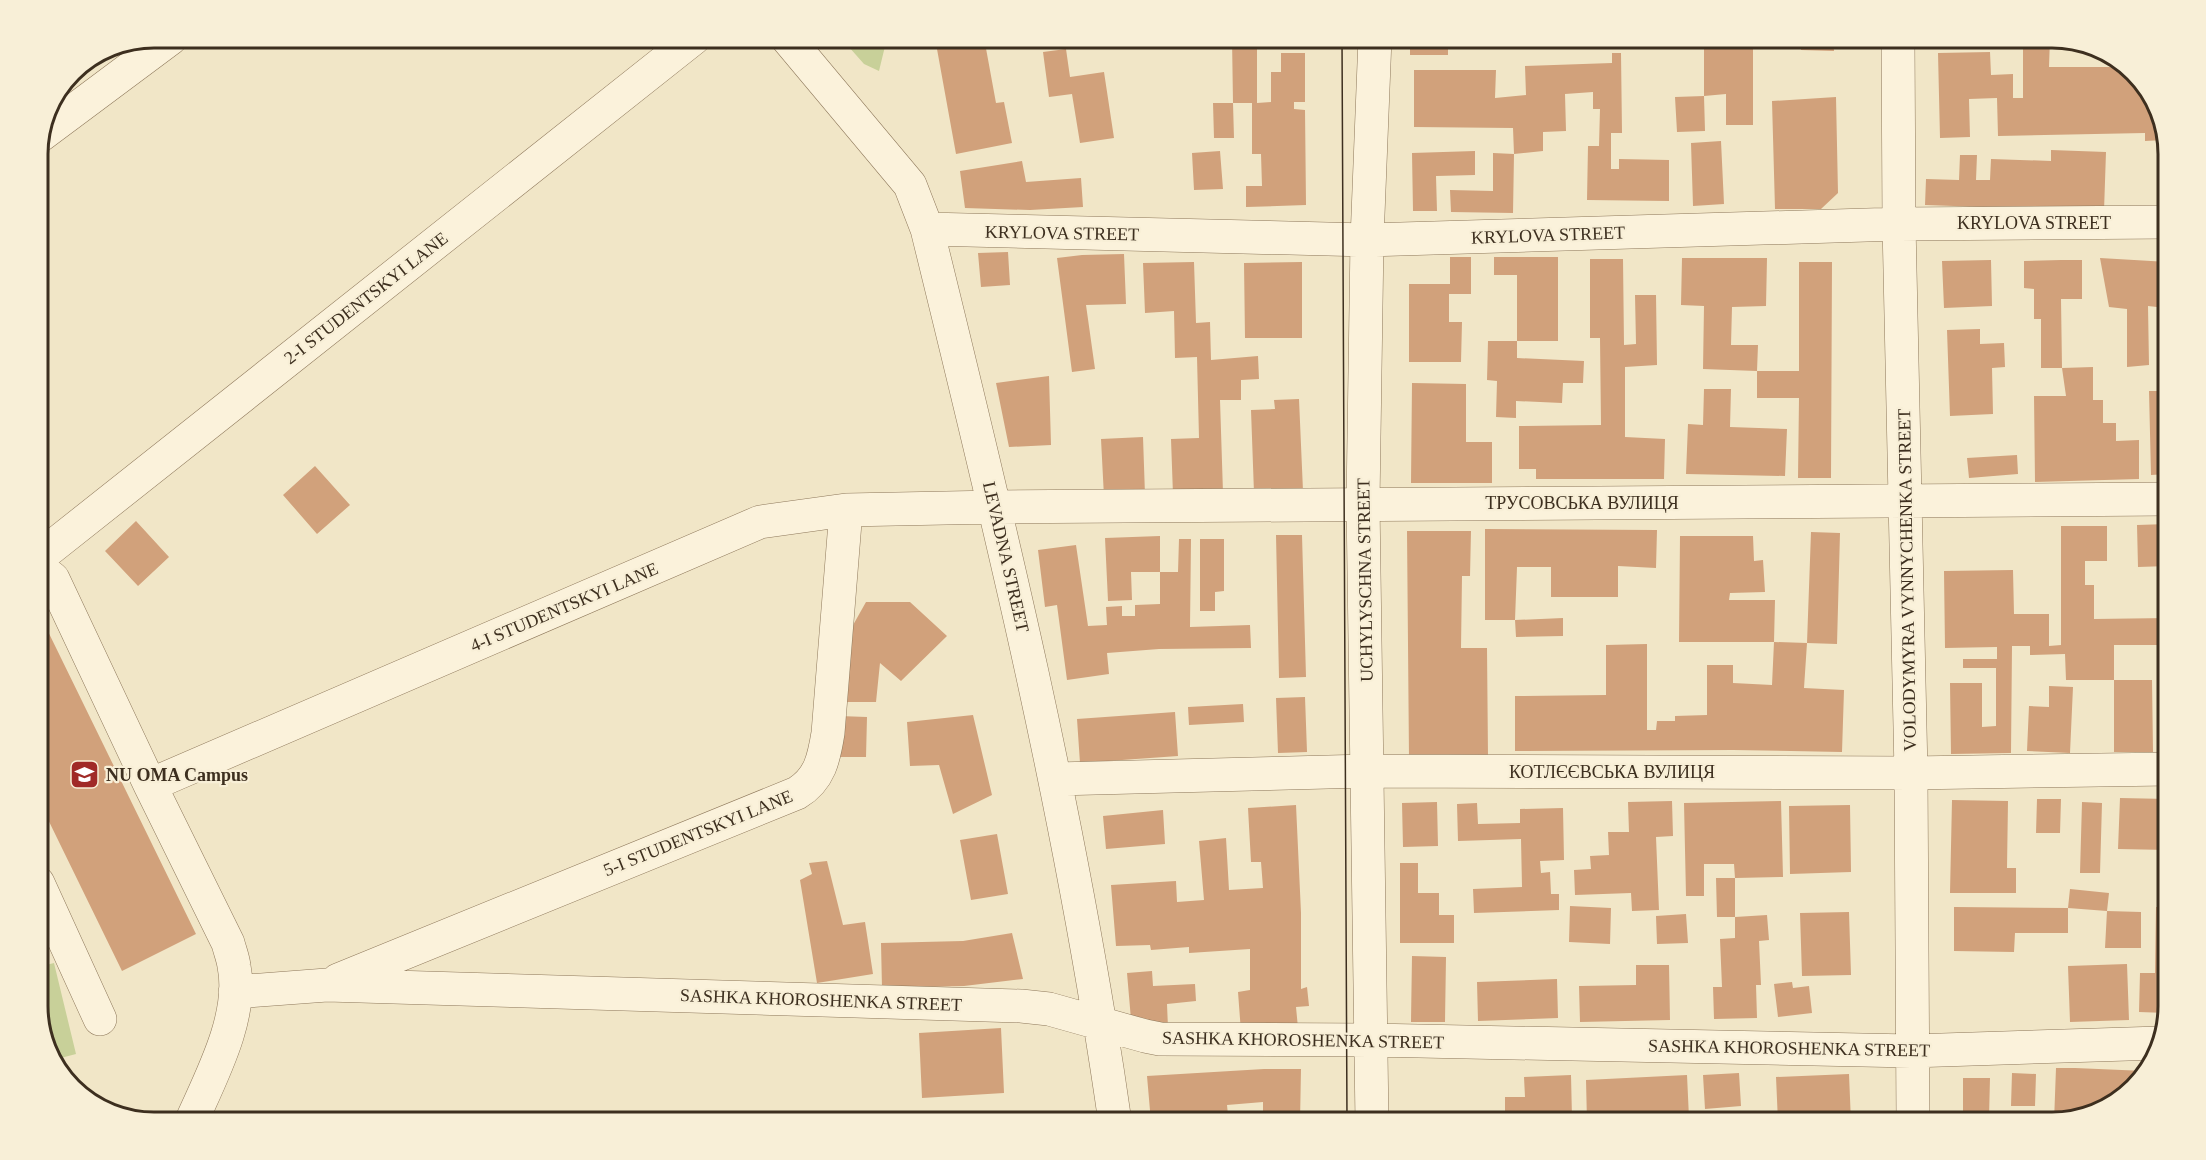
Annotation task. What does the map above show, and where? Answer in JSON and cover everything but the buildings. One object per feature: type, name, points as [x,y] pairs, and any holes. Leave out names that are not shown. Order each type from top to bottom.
[{"type":"street","points":[[52,127],[158,48]]},
{"type":"street","name":"2-I STUDENTSKYI LANE","points":[[48,550],[681,48]]},
{"type":"street","name":"LEVADNA STREET","points":[[795,48],[910,185],[927,229],[996,507],[1056,779],[1101,1025],[1114,1112]]},
{"type":"street","name":"UCHYLYSCHNA STREET","points":[[1372,1112],[1363,503],[1367,240],[1375,48]]},
{"type":"street","name":"VOLODYMYRA VYNNYCHENKA STREET","points":[[1898,48],[1899,224],[1911,773],[1913,1112]]},
{"type":"street","name":"KRYLOVA STREET","points":[[927,229],[1367,240],[1899,224],[2158,222]]},
{"type":"street","name":"ТРУСОВСЬКА ВУЛИЦЯ","points":[[996,507],[2158,499]]},
{"type":"street","name":"4-I STUDENTSKYI LANE","points":[[150,785],[760,522],[846,510],[996,507]]},
{"type":"street","name":"5-I STUDENTSKYI LANE","points":[[327,985],[786,797],[807,786],[818,774],[824,757],[828,733],[846,510]]},
{"type":"street","points":[[48,575],[53,579],[150,785],[228,943],[235,968],[235,992],[231,1019],[221,1052],[195,1112]]},
{"type":"street","name":"КОТЛЄЄВСЬКА ВУЛИЦЯ","points":[[1056,779],[1368,771],[1911,773],[2158,769]]},
{"type":"street","points":[[48,905],[100,1019]]},
{"type":"street","name":"SASHKA KHOROSHENKA STREET","points":[[235,992],[327,985],[1022,1006],[1049,1009],[1101,1025],[1160,1039],[1371,1040],[1911,1051],[2151,1043]]},
{"type":"green space","points":[[850,48],[885,48],[879,71],[864,64]]},
{"type":"green space","points":[[54,963],[76,1054],[62,1058],[54,1040],[48,1013],[48,964]]},
{"type":"tram line","points":[[1342,48],[1347,1112]]},
{"type":"place","name":"NU OMA Campus","points":[[85,775]]}]
